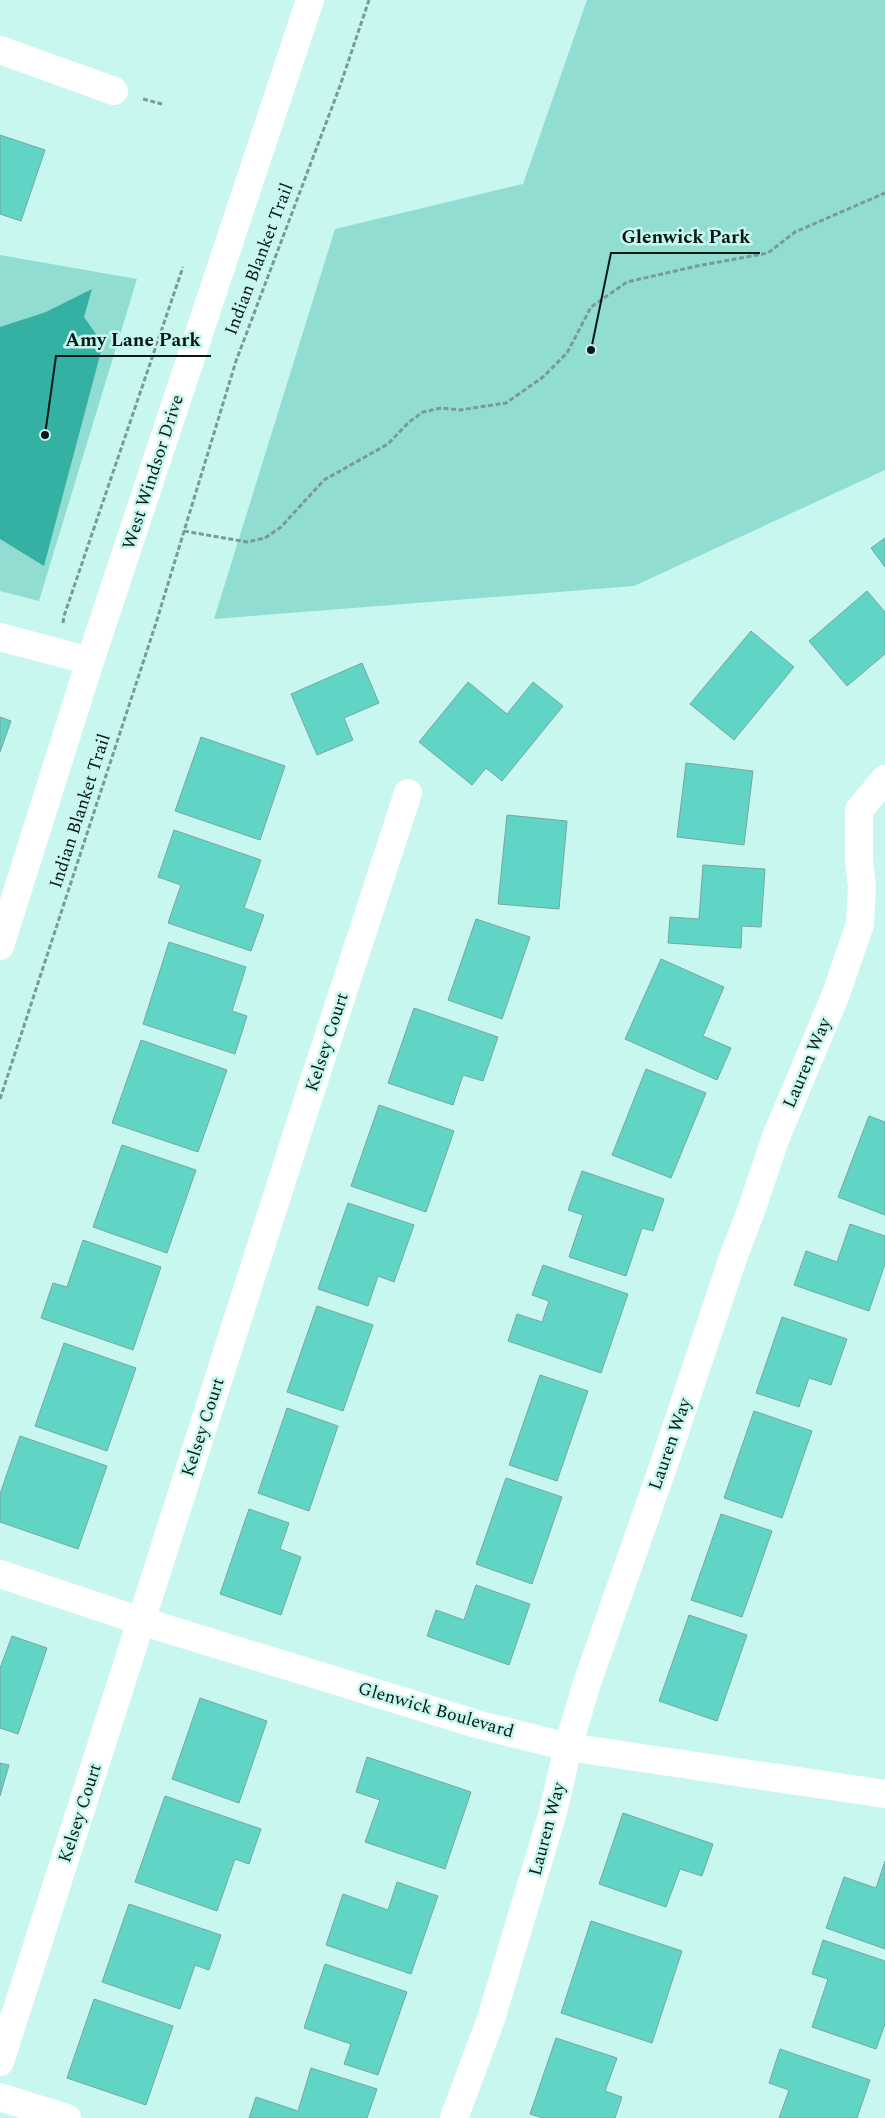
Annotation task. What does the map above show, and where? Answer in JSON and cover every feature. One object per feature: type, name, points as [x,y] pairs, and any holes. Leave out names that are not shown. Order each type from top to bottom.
[{"type":"street","name":"West Windsor Drive","points":[[0,946],[90,662],[310,0]]},
{"type":"street","points":[[0,50],[114,90]]},
{"type":"street","points":[[0,636],[90,662]]},
{"type":"street","name":"Lauren Way","points":[[454,2118],[491,2019],[553,1812],[568,1747],[588,1682],[776,1136],[836,994],[860,924],[862,886],[859,860],[859,810],[885,779]]},
{"type":"street","name":"Kelsey Court","points":[[0,2062],[408,793]]},
{"type":"street","name":"Glenwick Boulevard","points":[[0,1574],[141,1620],[480,1725],[568,1747],[885,1794]]},
{"type":"street","points":[[0,2097],[67,2118]]},
{"type":"path","name":"Indian Blanket Trail","points":[[0,1099],[153,632],[236,361],[340,86],[369,0]]},
{"type":"path","points":[[184,531],[247,542],[265,538],[282,527],[324,480],[388,444],[409,422],[423,412],[442,408],[460,410],[506,403],[536,382],[567,354],[591,308],[627,282],[697,266],[768,253],[795,232],[885,193]]},
{"type":"path","points":[[61,653],[64,616],[183,267]]},
{"type":"shaded area","points":[[587,0],[885,0],[885,470],[634,586],[214,619],[335,229],[523,184]]},
{"type":"shaded area","points":[[0,255],[137,279],[39,601],[0,591]]},
{"type":"shaded area","points":[[92,289],[84,317],[103,344],[44,566],[0,539],[0,327],[46,312]]},
{"type":"building","points":[[0,135],[45,150],[21,221],[0,214]]},
{"type":"building","points":[[885,538],[885,567],[871,548]]},
{"type":"building","points":[[867,591],[885,612],[885,654],[847,686],[809,641]]},
{"type":"building","points":[[751,631],[794,667],[734,740],[690,704]]},
{"type":"building","points":[[362,663],[379,703],[344,718],[353,740],[317,755],[291,694]]},
{"type":"building","points":[[468,682],[507,714],[533,682],[563,706],[502,781],[486,768],[472,785],[419,742]]},
{"type":"building","points":[[0,717],[11,721],[0,752]]},
{"type":"building","points":[[201,737],[285,766],[260,840],[175,811]]},
{"type":"building","points":[[686,763],[753,771],[744,845],[677,837]]},
{"type":"building","points":[[507,815],[567,821],[559,909],[498,904]]},
{"type":"building","points":[[174,830],[261,860],[244,908],[264,915],[251,951],[168,923],[181,885],[158,877]]},
{"type":"building","points":[[703,865],[765,869],[761,927],[742,926],[741,948],[668,943],[670,917],[699,919]]},
{"type":"building","points":[[476,919],[530,937],[502,1019],[448,1000]]},
{"type":"building","points":[[169,942],[246,967],[232,1011],[247,1016],[235,1054],[143,1024]]},
{"type":"building","points":[[661,959],[724,987],[703,1036],[731,1048],[717,1080],[625,1039]]},
{"type":"building","points":[[414,1008],[498,1037],[483,1081],[463,1075],[453,1105],[388,1083]]},
{"type":"building","points":[[141,1040],[227,1070],[198,1152],[112,1123]]},
{"type":"building","points":[[646,1069],[706,1093],[671,1178],[612,1155]]},
{"type":"building","points":[[379,1105],[454,1131],[426,1212],[351,1186]]},
{"type":"building","points":[[869,1116],[885,1122],[885,1215],[838,1197]]},
{"type":"building","points":[[122,1145],[196,1170],[167,1253],[93,1227]]},
{"type":"building","points":[[582,1171],[664,1199],[653,1231],[642,1228],[626,1276],[569,1257],[583,1215],[568,1210]]},
{"type":"building","points":[[348,1203],[414,1225],[394,1282],[378,1276],[368,1306],[318,1289]]},
{"type":"building","points":[[850,1224],[885,1236],[885,1264],[869,1311],[794,1285],[806,1251],[837,1262]]},
{"type":"building","points":[[83,1240],[161,1267],[133,1350],[41,1318],[53,1283],[67,1287]]},
{"type":"building","points":[[543,1265],[628,1294],[601,1373],[508,1341],[517,1314],[542,1322],[549,1301],[532,1295]]},
{"type":"building","points":[[317,1306],[373,1325],[343,1411],[287,1392]]},
{"type":"building","points":[[782,1317],[847,1339],[831,1385],[809,1378],[799,1407],[756,1393]]},
{"type":"building","points":[[64,1343],[136,1368],[107,1451],[35,1426]]},
{"type":"building","points":[[540,1375],[588,1391],[557,1481],[509,1465]]},
{"type":"building","points":[[287,1408],[338,1426],[309,1511],[258,1493]]},
{"type":"building","points":[[754,1411],[812,1431],[782,1518],[724,1498]]},
{"type":"building","points":[[20,1436],[107,1466],[78,1549],[0,1522],[0,1494]]},
{"type":"building","points":[[506,1478],[562,1497],[532,1584],[476,1564]]},
{"type":"building","points":[[249,1509],[289,1523],[280,1549],[301,1557],[281,1615],[220,1594]]},
{"type":"building","points":[[721,1514],[772,1531],[742,1617],[691,1600]]},
{"type":"building","points":[[476,1585],[530,1604],[509,1665],[427,1636],[436,1610],[464,1620]]},
{"type":"building","points":[[689,1615],[747,1635],[717,1721],[659,1701]]},
{"type":"building","points":[[12,1636],[47,1648],[18,1734],[0,1728],[0,1668]]},
{"type":"building","points":[[200,1698],[267,1721],[239,1803],[172,1779]]},
{"type":"building","points":[[367,1757],[471,1792],[445,1869],[365,1842],[380,1800],[356,1792]]},
{"type":"building","points":[[0,1763],[9,1765],[0,1796]]},
{"type":"building","points":[[165,1796],[261,1829],[249,1864],[235,1859],[217,1911],[135,1882]]},
{"type":"building","points":[[623,1813],[713,1844],[702,1876],[680,1869],[666,1907],[599,1884]]},
{"type":"building","points":[[885,1861],[885,1949],[826,1928],[844,1877],[876,1888]]},
{"type":"building","points":[[397,1882],[438,1896],[411,1974],[326,1945],[343,1894],[388,1910]]},
{"type":"building","points":[[129,1904],[221,1935],[209,1970],[195,1965],[180,2009],[102,1982]]},
{"type":"building","points":[[591,1921],[682,1951],[652,2043],[561,2013]]},
{"type":"building","points":[[823,1940],[885,1961],[885,2024],[876,2049],[812,2027],[828,1979],[812,1974]]},
{"type":"building","points":[[325,1964],[407,1992],[378,2075],[344,2064],[351,2044],[304,2028]]},
{"type":"building","points":[[94,1999],[173,2026],[146,2105],[67,2078]]},
{"type":"building","points":[[556,2038],[617,2058],[605,2091],[622,2097],[615,2118],[543,2118],[530,2114]]},
{"type":"building","points":[[780,2049],[870,2080],[857,2118],[779,2118],[789,2090],[769,2083]]},
{"type":"building","points":[[311,2068],[377,2089],[367,2118],[249,2118],[256,2097],[298,2111]]},
{"type":"place","name":"Glenwick Park","points":[[591,350]]},
{"type":"place","name":"Amy Lane Park","points":[[45,435]]}]
